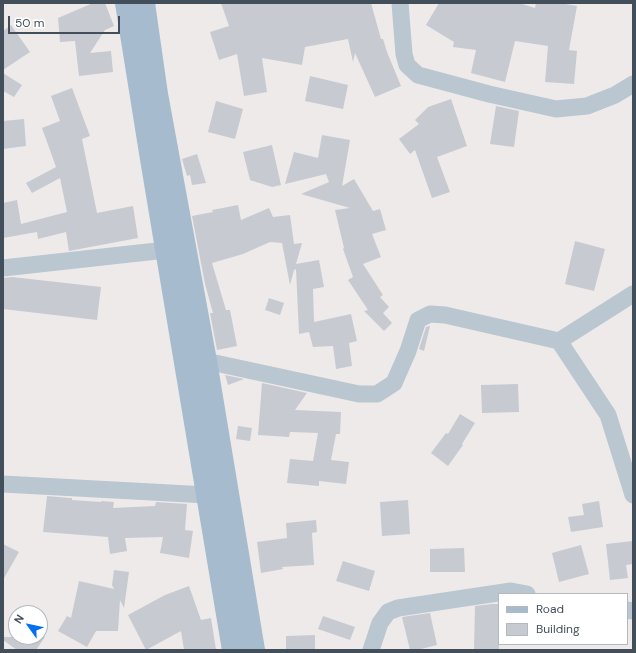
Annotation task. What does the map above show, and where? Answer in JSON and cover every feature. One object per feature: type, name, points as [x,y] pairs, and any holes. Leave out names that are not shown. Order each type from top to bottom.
[{"type":"main road","points":[[126,3],[233,650]]},
{"type":"main road","points":[[144,3],[158,94],[206,360],[254,650]]},
{"type":"street","points":[[400,3],[404,54],[407,65],[418,75],[489,94],[556,109],[586,106],[615,95],[633,84]]},
{"type":"street","points":[[3,268],[166,250]]},
{"type":"street","points":[[559,341],[633,294]]},
{"type":"street","points":[[206,360],[359,394],[378,394],[394,384],[408,351],[418,320],[430,314],[445,315],[559,341],[608,414],[633,495]]},
{"type":"street","points":[[3,484],[207,495]]},
{"type":"street","points":[[371,650],[380,623],[388,612],[398,608],[511,591],[522,593]]},
{"type":"building","points":[[93,3],[105,3],[114,26],[105,30],[90,53],[111,51],[113,72],[79,76],[75,41],[60,42],[58,18]]},
{"type":"building","points":[[221,3],[371,3],[381,39],[383,39],[401,86],[375,97],[355,53],[353,62],[348,39],[305,47],[302,65],[262,58],[267,92],[244,96],[237,54],[219,60],[210,32],[229,26]]},
{"type":"building","points":[[439,3],[519,3],[535,8],[536,3],[560,3],[577,6],[569,50],[577,51],[574,84],[545,82],[548,46],[515,41],[505,82],[471,73],[476,50],[453,47],[454,42],[426,25]]},
{"type":"building","points":[[11,25],[30,52],[3,70],[3,31]]},
{"type":"building","points":[[3,73],[22,85],[14,97],[3,91]]},
{"type":"building","points":[[310,76],[348,85],[343,109],[305,101]]},
{"type":"building","points":[[72,88],[90,136],[82,139],[97,213],[133,206],[138,238],[69,251],[66,232],[38,239],[37,232],[3,238],[3,203],[17,200],[21,224],[67,212],[60,178],[32,193],[26,183],[56,167],[42,128],[60,121],[51,96]]},
{"type":"building","points":[[451,99],[467,146],[437,157],[450,192],[432,198],[415,150],[410,154],[399,139],[419,124],[415,120],[428,107]]},
{"type":"building","points":[[216,101],[243,109],[235,139],[208,132]]},
{"type":"building","points":[[496,106],[519,111],[514,147],[490,144]]},
{"type":"building","points":[[24,119],[26,146],[3,149],[3,121]]},
{"type":"building","points":[[322,135],[350,140],[342,186],[354,179],[373,211],[380,209],[386,230],[372,234],[381,257],[363,264],[383,295],[380,297],[389,307],[383,313],[392,323],[384,331],[364,311],[368,310],[348,280],[353,277],[343,249],[335,210],[350,208],[301,194],[329,182],[326,174],[285,184],[294,152],[318,158]]},
{"type":"building","points":[[272,145],[281,185],[272,187],[250,180],[243,152]]},
{"type":"building","points":[[197,154],[206,183],[192,185],[190,175],[187,176],[182,159]]},
{"type":"building","points":[[238,205],[241,220],[269,208],[273,217],[290,215],[294,244],[302,243],[296,264],[319,260],[324,287],[313,289],[314,322],[351,314],[357,341],[349,343],[352,366],[336,369],[333,346],[313,347],[309,332],[299,334],[296,269],[294,270],[290,285],[282,243],[270,242],[243,254],[212,263],[226,310],[230,310],[237,346],[217,350],[210,313],[213,313],[205,284],[192,216]]},
{"type":"building","points":[[575,241],[605,249],[594,291],[565,284]]},
{"type":"building","points":[[12,277],[101,287],[97,320],[3,309],[3,278]]},
{"type":"building","points":[[269,298],[284,303],[280,315],[265,310]]},
{"type":"building","points":[[430,326],[424,351],[419,349],[426,327]]},
{"type":"building","points":[[225,375],[244,379],[228,385]]},
{"type":"building","points":[[262,383],[307,393],[295,410],[341,412],[340,434],[336,434],[331,460],[349,462],[346,484],[319,481],[319,486],[287,483],[290,459],[313,461],[318,433],[290,432],[289,437],[258,435]]},
{"type":"building","points":[[518,384],[519,412],[482,413],[481,385]]},
{"type":"building","points":[[460,414],[475,423],[462,444],[463,445],[448,466],[431,453],[446,433],[448,434]]},
{"type":"building","points":[[238,426],[252,428],[250,441],[236,439]]},
{"type":"building","points":[[47,496],[72,498],[72,500],[114,502],[113,508],[155,506],[156,502],[187,504],[185,530],[193,531],[189,558],[160,553],[163,537],[125,538],[127,551],[110,554],[108,537],[43,532]]},
{"type":"building","points":[[408,500],[410,534],[382,536],[380,502]]},
{"type":"building","points":[[599,501],[603,527],[571,532],[568,517],[584,515],[582,504]]},
{"type":"building","points":[[316,520],[317,532],[312,533],[314,565],[282,567],[283,569],[261,573],[257,542],[287,538],[286,523]]},
{"type":"building","points":[[633,541],[633,564],[626,565],[628,578],[610,580],[606,544]]},
{"type":"building","points":[[3,544],[19,552],[3,580]]},
{"type":"building","points":[[581,545],[589,574],[559,582],[552,553]]},
{"type":"building","points":[[464,548],[465,572],[430,572],[430,549]]},
{"type":"building","points":[[343,561],[375,571],[369,591],[336,581]]},
{"type":"building","points":[[114,570],[129,572],[124,608],[120,600],[118,631],[96,631],[87,647],[58,631],[67,616],[71,618],[79,581],[114,589],[112,585]]},
{"type":"building","points":[[189,586],[201,620],[211,618],[216,650],[184,650],[181,631],[146,650],[128,615],[165,595]]},
{"type":"building","points":[[498,604],[499,650],[474,650],[475,606]]},
{"type":"building","points":[[430,613],[437,645],[417,650],[410,650],[402,617]]},
{"type":"building","points":[[323,616],[355,627],[350,640],[318,629]]},
{"type":"building","points":[[315,635],[315,650],[286,650],[286,636]]},
{"type":"building","points":[[3,637],[8,637],[8,644],[3,640]]},
{"type":"building","points":[[10,645],[39,645],[36,650],[17,650]]}]
